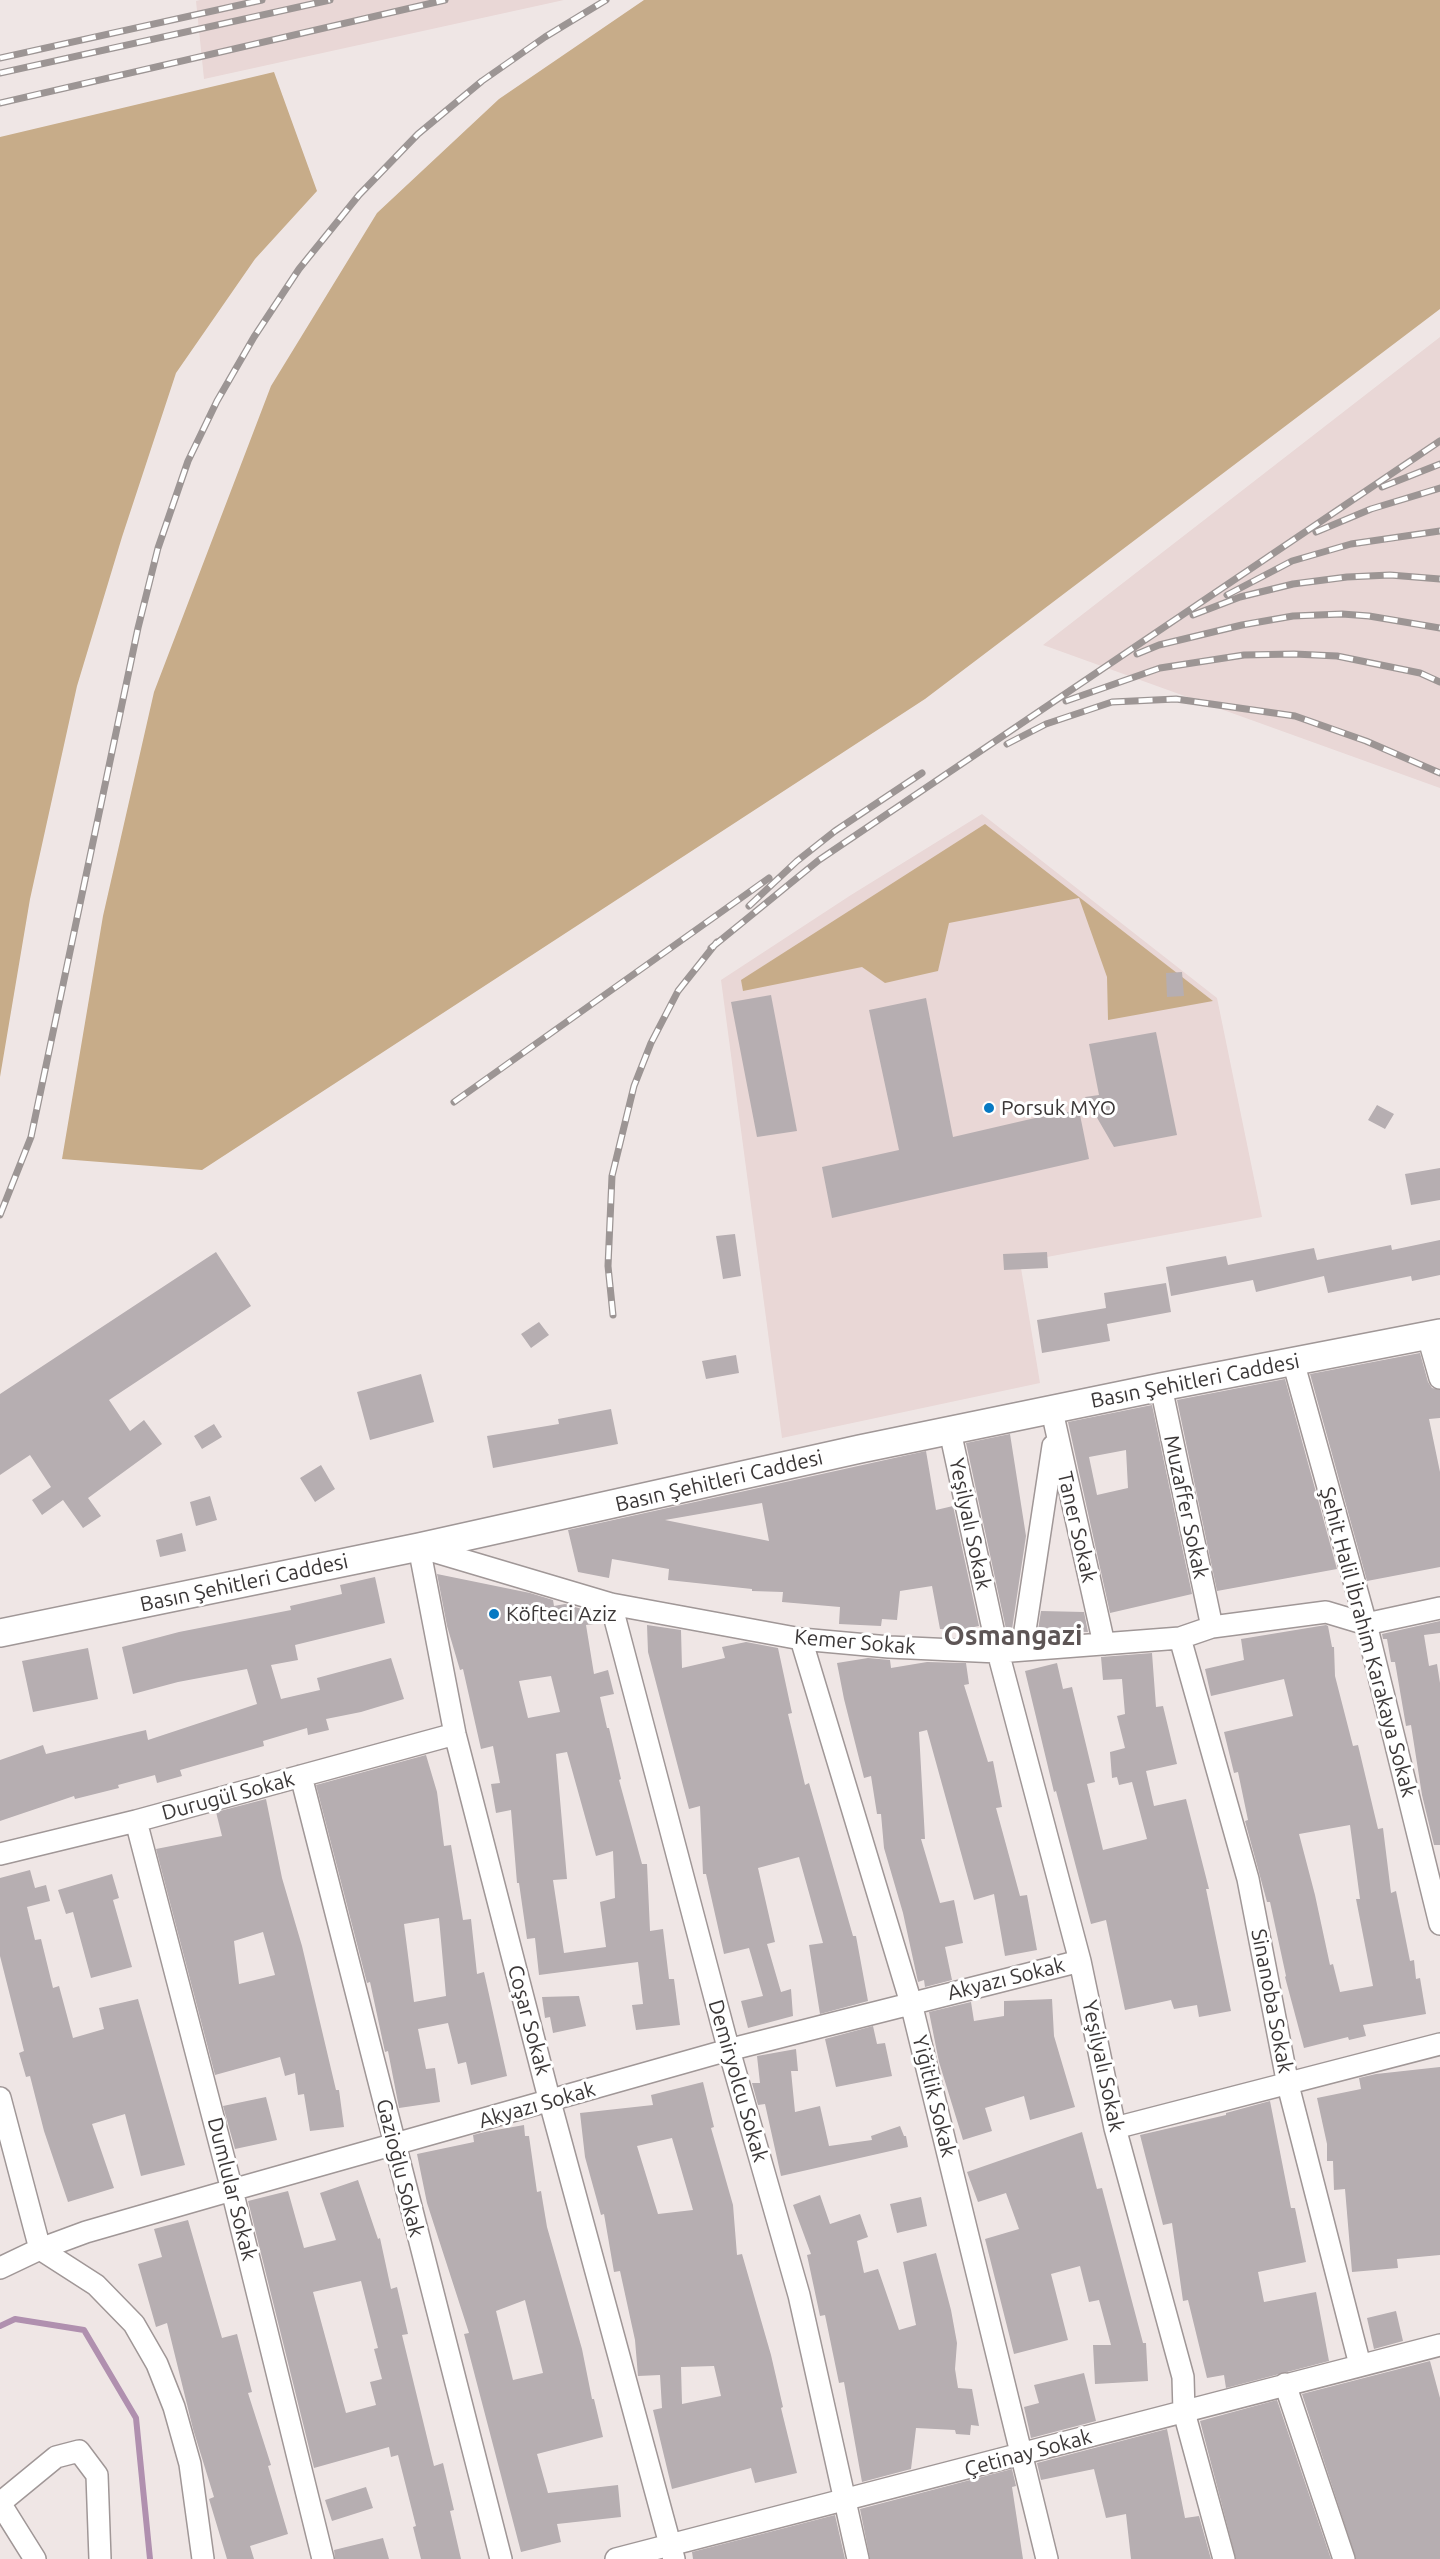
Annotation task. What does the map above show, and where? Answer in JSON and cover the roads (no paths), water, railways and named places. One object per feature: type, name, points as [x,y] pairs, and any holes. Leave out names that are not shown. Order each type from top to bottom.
[{"type":"main road","name":"Basın Şehitleri Caddesi","points":[[0,1633],[419,1547],[950,1431],[1053,1422],[1161,1388],[1434,1335]]},
{"type":"street","points":[[1434,1335],[1440,1378]]},
{"type":"street","name":"Şehit Halil İbrahim Karakaya Sokak","points":[[1293,1361],[1366,1624],[1440,1924]]},
{"type":"street","name":"Muzaffer Sokak","points":[[1161,1388],[1212,1627]]},
{"type":"street","points":[[1022,1650],[1053,1422]]},
{"type":"street","name":"Taner Sokak","points":[[1053,1422],[1104,1644]]},
{"type":"street","name":"Yeşilyalı Sokak","points":[[950,1431],[998,1652],[1080,1961],[1115,2128],[1183,2377],[1184,2412],[1224,2559]]},
{"type":"street","name":"Kemer Sokak","points":[[419,1547],[611,1604],[801,1639],[889,1647],[998,1652],[1180,1638],[1212,1627],[1326,1612],[1366,1624],[1440,1608]]},
{"type":"street","name":"Coşar Sokak","points":[[419,1547],[455,1734],[550,2102],[673,2552]]},
{"type":"street","name":"Demiryolcu Sokak","points":[[611,1604],[729,2050],[799,2295],[858,2559]]},
{"type":"street","name":"Sinanoba Sokak","points":[[1180,1638],[1248,1879],[1288,2085],[1360,2365]]},
{"type":"street","name":"Yiğitlik Sokak","points":[[801,1639],[911,2003],[1047,2559]]},
{"type":"street","name":"Durugül Sokak","points":[[0,1854],[136,1821],[455,1734]]},
{"type":"street","name":"Gazioğlu Sokak","points":[[302,1776],[501,2559]]},
{"type":"street","name":"Dumlular Sokak","points":[[136,1821],[232,2190],[323,2559]]},
{"type":"street","name":"Akyazı Sokak","points":[[0,2268],[40,2249],[86,2232],[232,2190],[729,2050],[1080,1961]]},
{"type":"street","points":[[1115,2128],[1440,2044]]},
{"type":"street","points":[[0,2098],[3,2121],[40,2249],[96,2285],[134,2324],[157,2364],[174,2408],[190,2464],[203,2559]]},
{"type":"street","name":"Çetinay Sokak","points":[[616,2559],[673,2552],[844,2501],[1440,2345]]},
{"type":"street","points":[[1285,2384],[1344,2559]]},
{"type":"street","points":[[35,2559],[0,2503],[56,2457],[79,2451],[97,2475],[100,2559]]},
{"type":"waterway","points":[[0,2326],[15,2319],[84,2330],[136,2418],[150,2559]]},
{"type":"railway","points":[[0,58],[262,0]]},
{"type":"railway","points":[[0,73],[330,0]]},
{"type":"railway","points":[[0,103],[445,0]]},
{"type":"railway","points":[[0,1215],[31,1137],[138,628],[158,548],[188,461],[217,401],[254,337],[299,269],[359,195],[418,134],[482,81],[545,37],[606,0]]},
{"type":"railway","points":[[711,948],[819,860],[1440,441]]},
{"type":"railway","points":[[1382,487],[1440,464]]},
{"type":"railway","points":[[1316,532],[1371,509],[1440,488]]},
{"type":"railway","points":[[1227,595],[1292,561],[1351,544],[1440,531]]},
{"type":"railway","points":[[1193,615],[1240,597],[1293,584],[1347,577],[1390,575],[1440,579]]},
{"type":"railway","points":[[1137,654],[1159,645],[1242,625],[1293,616],[1342,614],[1369,616],[1440,628]]},
{"type":"railway","points":[[1066,701],[1160,668],[1244,655],[1337,656],[1420,673],[1440,682]]},
{"type":"railway","points":[[1007,744],[1046,724],[1112,702],[1176,699],[1295,716],[1366,741],[1440,773]]},
{"type":"railway","points":[[749,906],[797,861],[835,831],[922,773]]},
{"type":"railway","points":[[454,1102],[769,878]]},
{"type":"railway","points":[[613,1315],[608,1266],[612,1176],[634,1086],[651,1043],[678,991],[717,942]]},
{"type":"place","name":"Porsuk MYO","points":[[989,1108]]},
{"type":"place","name":"Köfteci Aziz","points":[[494,1614]]},
{"type":"district","name":"Osmangazi","points":[[1013,1636]]}]
